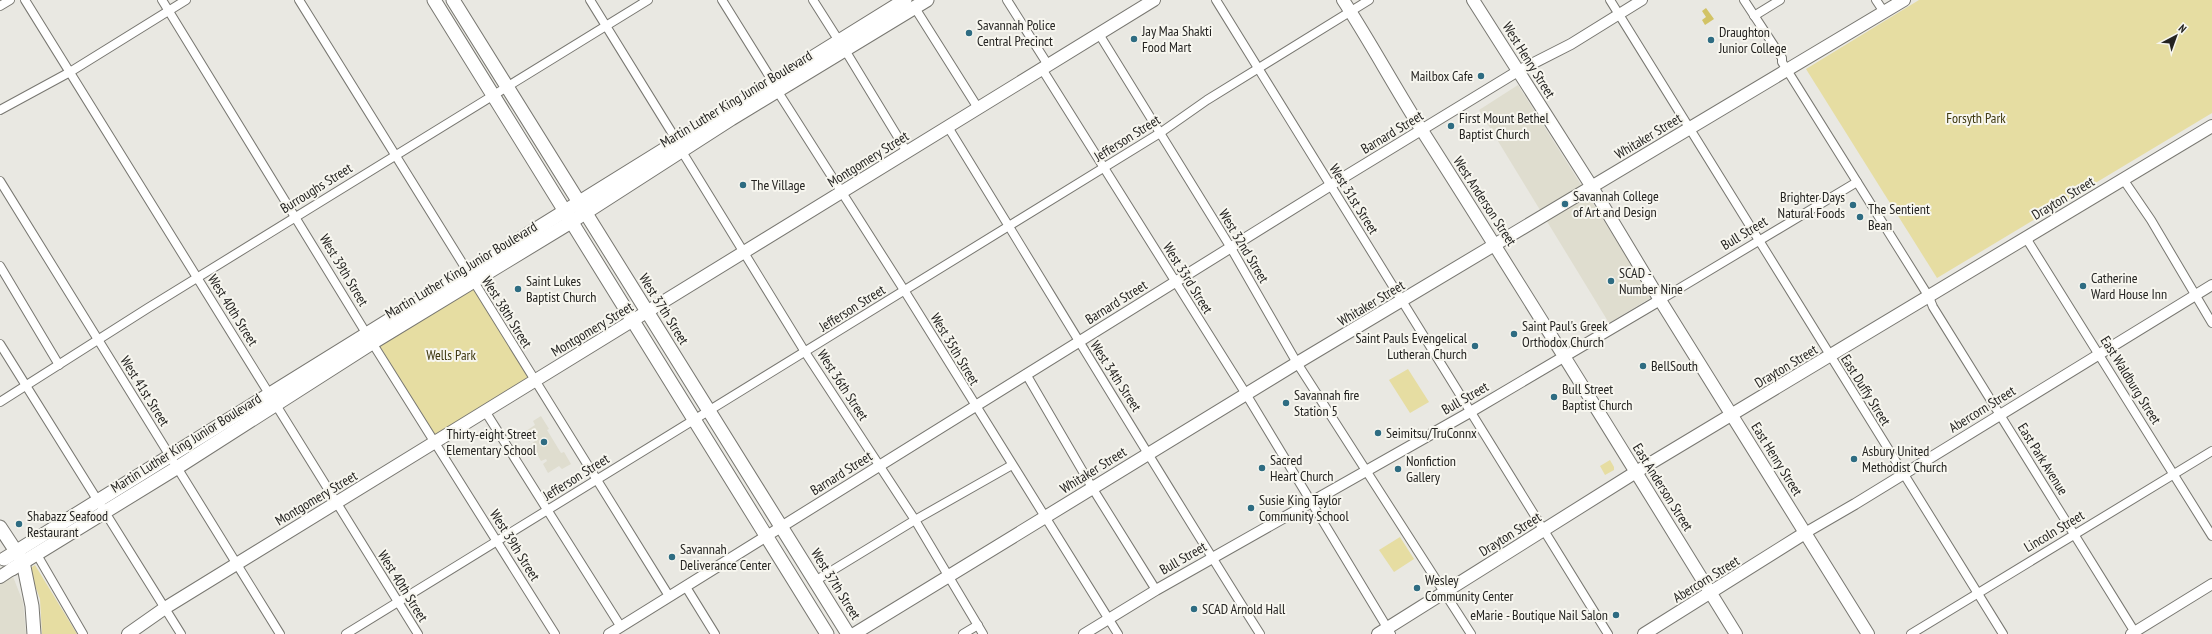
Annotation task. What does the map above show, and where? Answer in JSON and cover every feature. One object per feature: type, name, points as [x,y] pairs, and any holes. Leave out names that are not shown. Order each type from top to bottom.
[{"type":"main road","points":[[434,0],[827,634]]},
{"type":"main road","name":"West 37th Street","points":[[454,0],[647,313],[848,634]]},
{"type":"main road","name":"Martin Luther King Junior Boulevard","points":[[9,559],[36,553],[106,512],[174,462],[369,338],[568,217],[679,146],[842,46],[906,2],[927,0]]},
{"type":"main road","name":"Montgomery Street","points":[[128,634],[165,608],[1154,0]]},
{"type":"main road","name":"West Anderson Street","points":[[1343,0],[1422,130],[1496,245],[1564,357]]},
{"type":"main road","name":"West Henry Street","points":[[1473,0],[1592,187],[1660,300]]},
{"type":"main road","name":"Whitaker Street","points":[[854,634],[1297,363],[1403,301],[1786,69],[1904,0]]},
{"type":"main road","name":"Drayton Street","points":[[1385,632],[1636,472],[1830,357],[2212,126]]},
{"type":"main road","name":"East Henry Street","points":[[1660,300],[1868,634]]},
{"type":"main road","name":"East Anderson Street","points":[[1564,357],[1736,634]]},
{"type":"main road","name":"Martin Luther King Junior Boulevard","points":[[9,559],[99,501],[174,462]]},
{"type":"main road","points":[[0,527],[9,559],[26,583],[32,606],[34,634]]},
{"type":"main road","name":"Abercorn Street","points":[[1644,634],[1711,594],[1805,533]]},
{"type":"main road","points":[[0,577],[9,559]]},
{"type":"street","points":[[0,6],[10,0]]},
{"type":"street","name":"West 40th Street","points":[[25,0],[418,634]]},
{"type":"street","name":"West 39th Street","points":[[162,0],[296,216],[369,338],[436,442],[555,634]]},
{"type":"street","points":[[0,110],[70,72],[186,0]]},
{"type":"street","name":"West 38th Street","points":[[299,0],[669,596]]},
{"type":"street","name":"West 36th Street","points":[[590,0],[743,252],[805,352],[915,520],[983,634]]},
{"type":"street","name":"Burroughs Street","points":[[0,402],[198,279],[296,216],[509,87],[648,0]]},
{"type":"street","name":"West 35th Street","points":[[722,0],[1118,634]]},
{"type":"street","points":[[813,0],[907,152]]},
{"type":"street","name":"West 33rd Street","points":[[1007,0],[1104,168],[1246,394],[1385,632]]},
{"type":"street","name":"West 31st Street","points":[[1216,0],[1546,530],[1608,634]]},
{"type":"street","name":"Jefferson Street","points":[[346,634],[1104,168],[1160,133],[1207,100],[1369,0]]},
{"type":"street","name":"East Duffy Street","points":[[1610,0],[2003,634]]},
{"type":"street","name":"Barnard Street","points":[[609,634],[1026,374],[1518,71],[1571,44],[1642,0]]},
{"type":"street","points":[[1744,0],[1782,58],[1786,69],[1859,185]]},
{"type":"street","points":[[1754,16],[1780,0]]},
{"type":"street","points":[[1876,0],[1884,12]]},
{"type":"street","points":[[906,2],[978,108]]},
{"type":"street","name":"West 32nd Street","points":[[1099,34],[1231,248],[1297,363],[1446,592],[1471,634]]},
{"type":"street","name":"West 34th Street","points":[[948,127],[1078,342],[1150,453],[1212,558],[1260,634]]},
{"type":"street","points":[[2123,179],[2150,220],[2212,322]]},
{"type":"street","name":"West 41st Street","points":[[0,181],[280,634]]},
{"type":"street","name":"Bull Street","points":[[1084,634],[1156,590],[1472,411],[1759,240],[1859,185]]},
{"type":"street","name":"East Park Avenue","points":[[1859,185],[2134,633]]},
{"type":"street","name":"East Waldburg Street","points":[[2026,238],[2212,536]]},
{"type":"street","points":[[0,266],[59,365]]},
{"type":"street","name":"Abercorn Street","points":[[1805,533],[2212,285]]},
{"type":"street","points":[[0,344],[181,634]]},
{"type":"street","points":[[1026,374],[1093,489],[1156,590]]},
{"type":"street","points":[[485,411],[621,627]]},
{"type":"street","name":"Lincoln Street","points":[[1911,634],[2212,451]]},
{"type":"street","points":[[815,582],[915,520],[1012,465]]},
{"type":"street","points":[[36,553],[83,634]]},
{"type":"street","points":[[2134,633],[2212,584]]},
{"type":"street","points":[[686,587],[715,634]]},
{"type":"street","points":[[963,634],[978,625]]},
{"type":"shaded area","points":[[1706,8],[1714,19],[1705,25],[1702,20],[1706,17],[1702,11]]},
{"type":"shaded area","name":"Savannah College of Art and Design","points":[[1518,85],[1652,297],[1609,323],[1479,110]]},
{"type":"shaded area","name":"Thirty-eight Street Elementary School","points":[[541,416],[549,429],[547,430],[561,453],[564,452],[571,464],[562,469],[559,466],[548,473],[543,464],[547,461],[546,459],[541,461],[531,444],[535,441],[534,439],[529,442],[523,433],[535,425],[533,421]]},
{"type":"shaded area","points":[[10,569],[23,602],[26,634],[0,634],[0,576]]},
{"type":"green space","name":"Forsyth Park","points":[[1919,0],[2212,0],[2212,113],[1937,278],[1806,69]]},
{"type":"green space","name":"Wells Park","points":[[469,279],[532,380],[437,438],[374,337]]},
{"type":"green space","points":[[1408,369],[1429,402],[1410,413],[1389,380]]},
{"type":"green space","points":[[1610,460],[1614,470],[1605,475],[1600,466]]},
{"type":"green space","points":[[1400,537],[1414,559],[1394,572],[1379,550]]},
{"type":"green space","points":[[35,565],[77,634],[42,634],[40,599],[29,569]]},
{"type":"place","name":"Savannah Police Central Precinct","points":[[969,33]]},
{"type":"place","name":"Jay Maa Shakti Food Mart","points":[[1134,39]]},
{"type":"place","name":"Draughton Junior College","points":[[1711,40]]},
{"type":"place","name":"Mailbox Cafe","points":[[1481,76]]},
{"type":"place","name":"First Mount Bethel Baptist Church","points":[[1451,126]]},
{"type":"place","name":"The Village","points":[[743,185]]},
{"type":"place","name":"Savannah College of Art and Design","points":[[1565,204]]},
{"type":"place","name":"Brighter Days Natural Foods","points":[[1853,205]]},
{"type":"place","name":"The Sentient Bean","points":[[1860,217]]},
{"type":"place","name":"SCAD - Number Nine","points":[[1611,281]]},
{"type":"place","name":"Catherine Ward House Inn","points":[[2083,286]]},
{"type":"place","name":"Saint Lukes Baptist Church","points":[[518,289]]},
{"type":"place","name":"Saint Paul's Greek Orthodox Church","points":[[1514,334]]},
{"type":"place","name":"Saint Pauls Evengelical Lutheran Church","points":[[1475,346]]},
{"type":"place","name":"BellSouth","points":[[1643,366]]},
{"type":"place","name":"Bull Street Baptist Church","points":[[1554,397]]},
{"type":"place","name":"Savannah fire Station 5","points":[[1286,403]]},
{"type":"place","name":"Seimitsu/TruConnx","points":[[1378,433]]},
{"type":"place","name":"Thirty-eight Street Elementary School","points":[[544,442]]},
{"type":"place","name":"Asbury United Methodist Church","points":[[1854,459]]},
{"type":"place","name":"Sacred Heart Church","points":[[1262,468]]},
{"type":"place","name":"Nonfiction Gallery","points":[[1398,469]]},
{"type":"place","name":"Susie King Taylor Community School","points":[[1251,508]]},
{"type":"place","name":"Shabazz Seafood Restaurant","points":[[19,524]]},
{"type":"place","name":"Savannah Deliverance Center","points":[[672,557]]},
{"type":"place","name":"Wesley Community Center","points":[[1417,588]]},
{"type":"place","name":"SCAD Arnold Hall","points":[[1194,609]]},
{"type":"place","name":"eMarie - Boutique Nail Salon","points":[[1616,615]]}]
